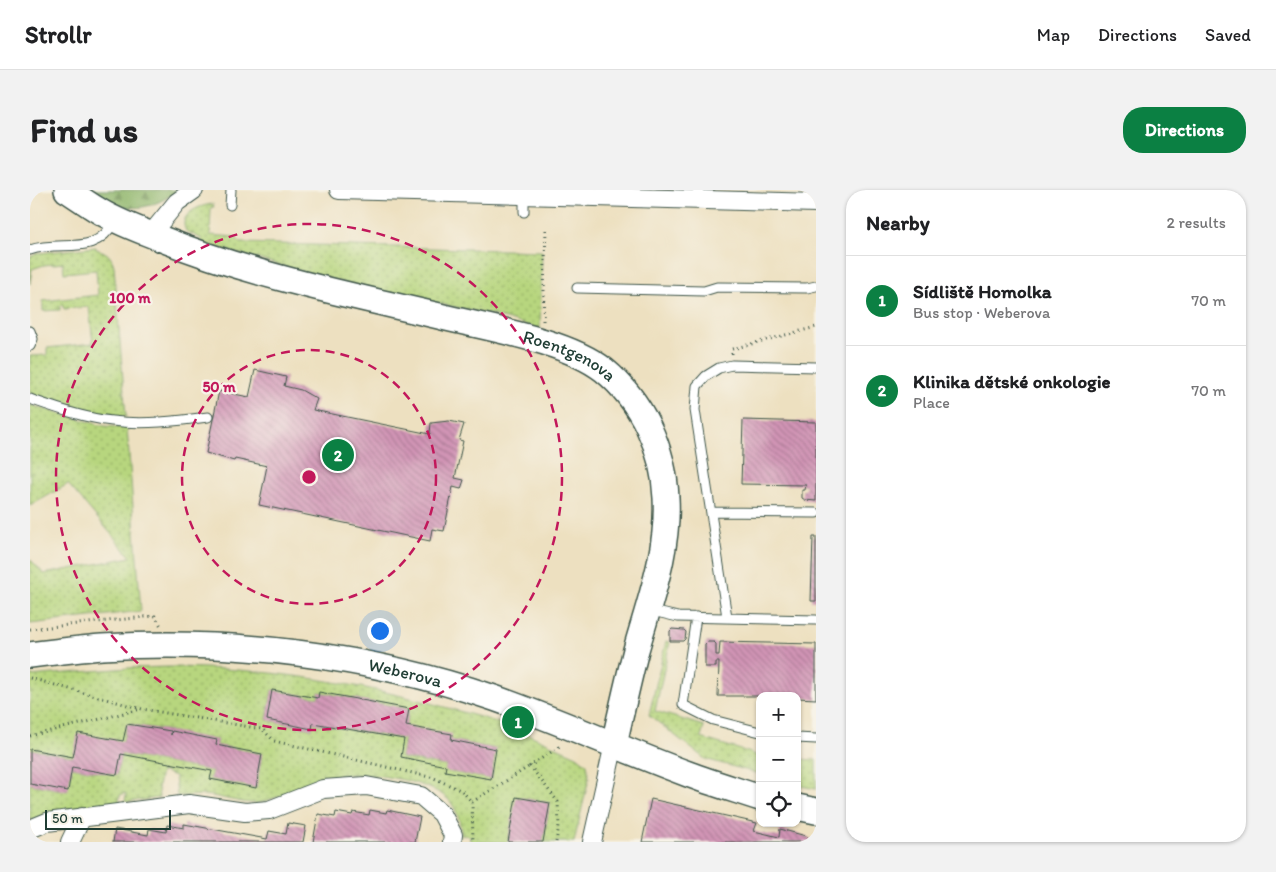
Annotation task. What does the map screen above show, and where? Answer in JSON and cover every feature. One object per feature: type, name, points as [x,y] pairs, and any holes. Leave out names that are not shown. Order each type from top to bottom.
[{"type":"street","name":"Roentgenova","points":[[68,190],[96,210],[116,220],[195,252],[254,271],[560,347],[586,359],[603,370],[622,387],[634,402],[649,428],[662,461],[667,500],[664,543],[614,744]]},
{"type":"street","points":[[151,234],[177,202],[194,190]]},
{"type":"street","points":[[339,190],[524,203],[816,203]]},
{"type":"street","name":"Weberova","points":[[30,655],[101,647],[163,645],[297,652],[374,665],[493,698],[687,774],[756,797]]},
{"type":"street","points":[[592,842],[614,744]]},
{"type":"street","points":[[30,829],[46,822],[189,804],[245,812],[269,810],[323,789],[366,786],[421,796],[442,814],[453,836],[452,842]]},
{"type":"street","points":[[801,808],[816,811]]},
{"type":"street","points":[[70,842],[82,817]]},
{"type":"lane","points":[[230,205],[231,190]]},
{"type":"lane","points":[[30,250],[90,244],[106,235],[116,220]]},
{"type":"lane","points":[[577,288],[704,291],[717,287],[807,288],[816,286]]},
{"type":"lane","points":[[30,331],[32,339],[30,346]]},
{"type":"lane","points":[[727,617],[695,410],[697,386],[706,376],[719,368],[732,365],[816,367]]},
{"type":"lane","points":[[30,399],[55,408],[110,421],[157,421],[208,417]]},
{"type":"lane","points":[[711,512],[816,513]]},
{"type":"lane","points":[[648,610],[678,617],[816,620]]},
{"type":"lane","points":[[696,617],[683,705],[713,720],[756,731]]},
{"type":"lane","points":[[801,738],[816,739]]},
{"type":"path","points":[[542,327],[546,230]]},
{"type":"path","points":[[732,365],[732,349],[816,327]]},
{"type":"path","points":[[30,678],[142,709],[262,729],[274,741],[434,778],[462,792],[472,802],[473,842]]},
{"type":"path","points":[[30,736],[142,709]]},
{"type":"path","points":[[472,802],[562,744],[556,742]]},
{"type":"path","points":[[530,766],[558,802],[559,826],[556,842]]},
{"type":"green space","points":[[87,190],[179,190],[155,204],[133,208],[111,203]]},
{"type":"green space","points":[[213,204],[214,207],[211,207],[210,235],[235,237],[241,243],[542,251],[540,329],[492,315],[349,284],[200,243],[202,239],[186,231],[185,220],[187,215],[196,208]]},
{"type":"green space","points":[[96,247],[96,249],[108,254],[114,266],[126,417],[108,415],[30,393],[30,356],[47,355],[47,348],[93,343],[89,307],[64,309],[63,305],[60,306],[60,310],[43,311],[43,301],[98,295],[96,270],[64,273],[63,263],[44,265],[32,269],[30,284],[30,257],[39,253]]},
{"type":"green space","points":[[30,405],[104,426],[127,428],[141,611],[30,624],[30,559],[44,574],[131,557],[68,484],[30,506]]},
{"type":"green space","points":[[666,641],[670,642],[655,711],[704,726],[701,738],[756,755],[756,773],[705,759],[649,715]]},
{"type":"green space","points":[[129,668],[204,668],[305,677],[371,689],[437,705],[519,730],[577,756],[587,764],[589,778],[574,842],[543,842],[550,803],[517,797],[508,842],[470,842],[470,836],[461,835],[458,816],[452,804],[440,793],[412,782],[362,774],[336,776],[259,803],[251,803],[204,795],[177,796],[175,776],[161,771],[158,787],[159,798],[125,802],[126,793],[120,795],[119,803],[78,811],[60,812],[30,820],[30,784],[67,791],[72,767],[117,775],[121,754],[212,771],[210,779],[256,788],[262,754],[216,745],[217,740],[172,732],[171,735],[171,731],[127,724],[123,741],[73,757],[30,749],[30,676]],"holes":[[[272,690],[318,698],[319,692],[409,709],[406,726],[451,740],[496,749],[491,779],[446,771],[446,766],[401,758],[404,739],[313,723],[312,729],[267,720]]]},
{"type":"green space","points":[[801,759],[816,760],[816,789],[801,786]]},
{"type":"building","points":[[255,370],[286,377],[284,386],[301,390],[317,399],[313,410],[430,434],[431,423],[449,421],[464,424],[459,440],[463,441],[455,478],[464,480],[461,489],[453,487],[444,531],[432,529],[430,541],[259,505],[267,466],[235,459],[234,461],[206,453],[219,391],[249,397]]},
{"type":"building","points":[[743,420],[816,422],[816,501],[802,498],[802,490],[805,490],[806,485],[741,484]]},
{"type":"building","points":[[813,537],[816,537],[816,601],[811,601]]},
{"type":"building","points":[[672,629],[684,630],[686,632],[685,639],[683,641],[670,641],[670,631]]},
{"type":"building","points":[[707,642],[714,642],[716,644],[716,655],[719,655],[720,642],[816,644],[816,699],[801,698],[801,692],[756,692],[756,696],[718,696],[719,662],[716,662],[716,667],[705,667],[705,644]]},
{"type":"building","points":[[272,690],[318,698],[319,692],[409,709],[406,726],[452,734],[451,740],[496,749],[491,779],[445,771],[446,766],[401,757],[404,739],[313,723],[312,729],[267,720]]},
{"type":"building","points":[[127,724],[171,731],[171,735],[172,731],[217,740],[216,745],[262,754],[256,788],[210,779],[212,771],[121,754],[117,775],[72,767],[68,791],[30,784],[30,749],[73,757],[78,733],[123,741]]},
{"type":"building","points":[[516,797],[550,803],[543,842],[508,842]]},
{"type":"building","points":[[651,799],[756,823],[754,831],[779,837],[780,829],[806,836],[816,842],[642,842]]},
{"type":"building","points":[[370,810],[386,813],[387,810],[420,817],[415,842],[313,842],[318,814],[335,817],[336,812],[352,815],[353,812],[369,815]]},
{"type":"building","points":[[288,823],[306,826],[303,842],[113,842],[115,829],[148,835],[149,829],[166,832],[167,825],[184,828],[184,824],[267,839],[269,831],[286,834]]},
{"type":"place","name":"Klinika dětské onkologie","points":[[338,455]]},
{"type":"place","name":"Sídliště Homolka","points":[[518,722]]}]
